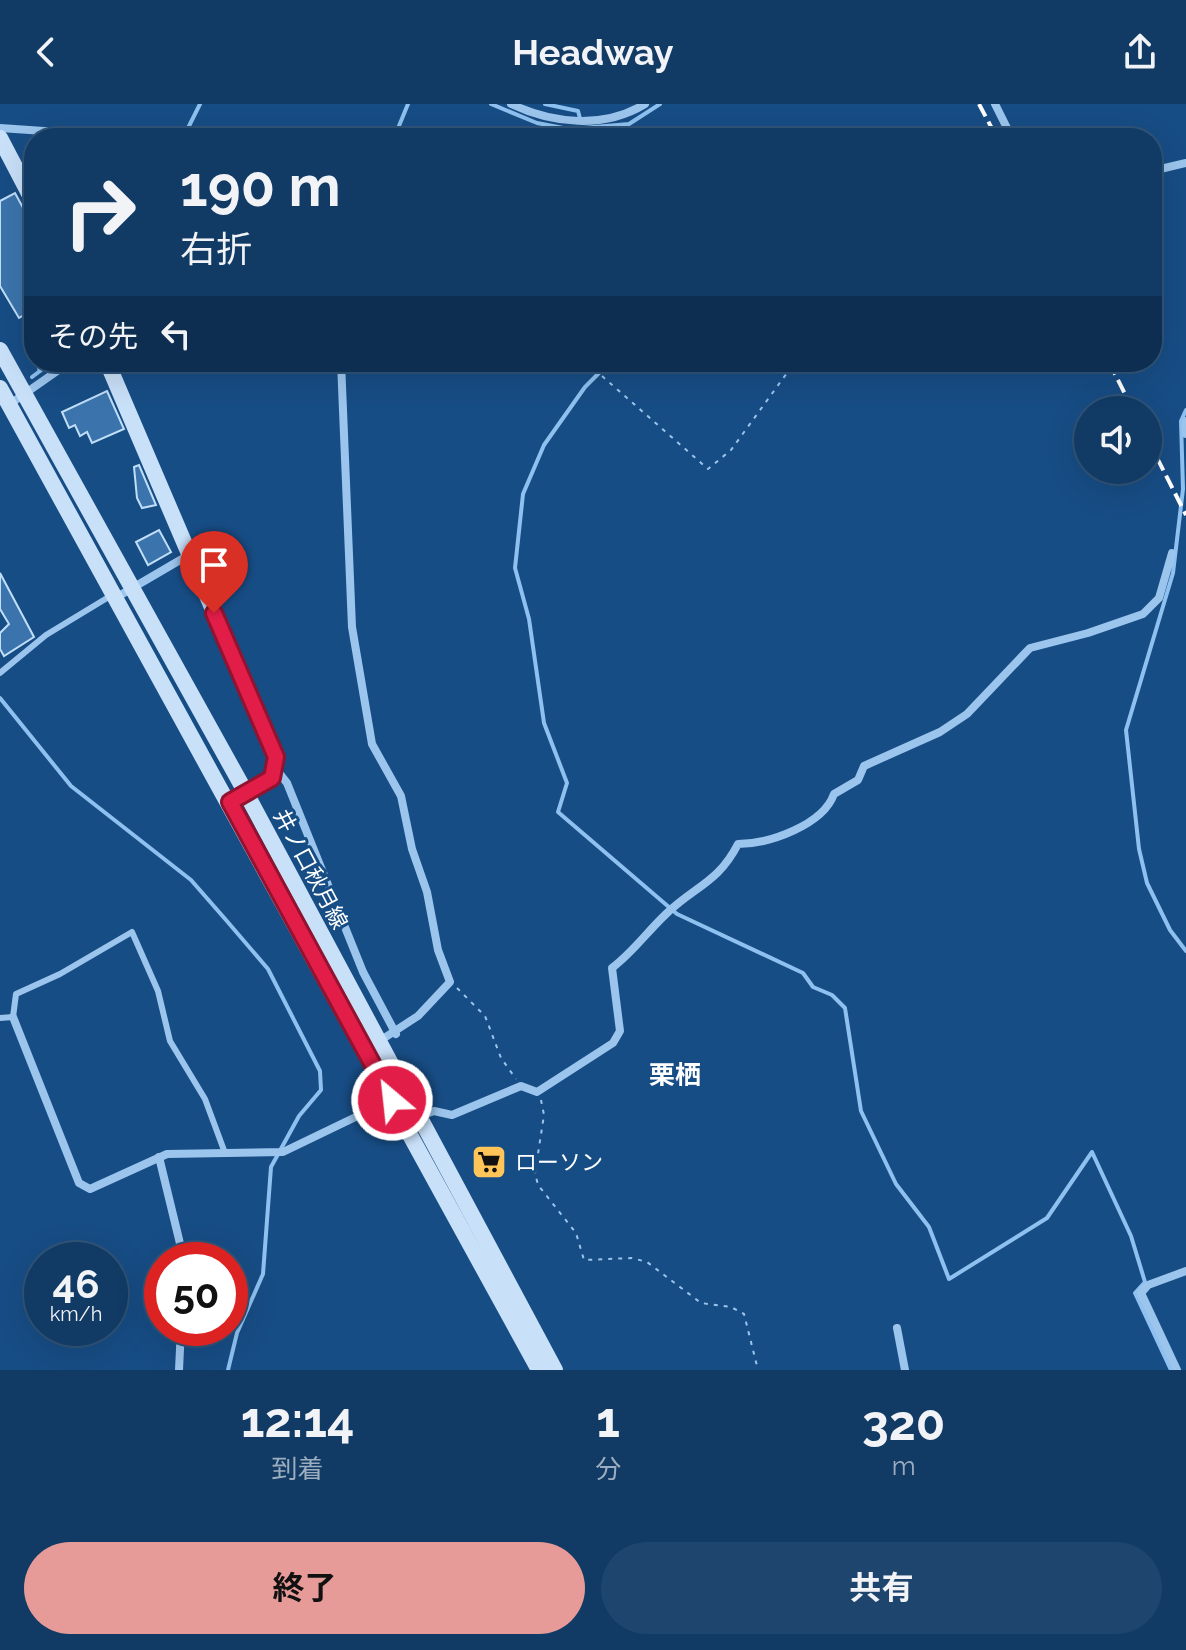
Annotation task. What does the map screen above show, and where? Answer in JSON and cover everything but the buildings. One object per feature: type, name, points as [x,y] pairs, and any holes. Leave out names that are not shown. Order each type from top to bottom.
[{"type":"main road","points":[[0,138],[24,184]]},
{"type":"main road","name":"井ノ口秋月線","points":[[0,350],[134,587],[377,1043],[407,1090],[413,1120],[539,1370]]},
{"type":"main road","points":[[111,372],[187,556],[253,699],[276,757],[272,778],[230,802]]},
{"type":"main road","name":"井ノ口秋月線","points":[[0,388],[392,1100],[413,1120],[555,1370]]},
{"type":"street","points":[[511,104],[547,118],[579,121],[622,115],[645,104]]},
{"type":"street","points":[[995,104],[1007,128]]},
{"type":"street","points":[[0,128],[24,130]]},
{"type":"street","points":[[1162,169],[1186,163]]},
{"type":"street","points":[[10,404],[56,372]]},
{"type":"street","points":[[341,372],[352,627],[369,729],[372,744],[401,796],[412,849],[427,892],[438,950],[450,982],[396,1034],[377,1043]]},
{"type":"street","points":[[1186,421],[1186,434]]},
{"type":"street","points":[[413,1120],[434,1111],[452,1115],[521,1086],[537,1092],[613,1043],[620,1031],[612,968],[633,952],[667,913],[726,867],[738,844],[758,844],[790,834],[830,803],[834,794],[858,780],[869,763],[940,732],[967,714],[1030,648],[1143,614],[1159,598],[1172,553]]},
{"type":"street","points":[[116,595],[187,556]]},
{"type":"street","points":[[276,769],[287,783],[363,972],[396,1034]]},
{"type":"street","points":[[13,1017],[79,1183],[90,1189],[159,1157],[283,1152],[407,1090]]},
{"type":"street","points":[[159,1157],[180,1242]]},
{"type":"street","points":[[1177,1370],[1141,1293],[1148,1285],[1186,1271]]},
{"type":"street","points":[[897,1328],[905,1370]]},
{"type":"street","points":[[179,1370],[180,1346]]},
{"type":"lane","points":[[0,673],[46,635],[116,595]]},
{"type":"lane","points":[[0,1018],[13,1017],[16,994],[60,974],[132,932],[158,991],[170,1041],[205,1099],[225,1153]]},
{"type":"path","points":[[597,372],[708,469],[731,450],[788,372]]},
{"type":"path","points":[[450,982],[485,1016],[501,1058],[521,1086]]},
{"type":"path","points":[[537,1092],[544,1115],[535,1173],[538,1185],[576,1233],[584,1260],[632,1258],[647,1262],[701,1303],[731,1307],[744,1314],[758,1370]]},
{"type":"waterway","points":[[188,128],[200,104]]},
{"type":"waterway","points":[[398,128],[408,104]]},
{"type":"waterway","points":[[491,104],[537,123],[563,128]]},
{"type":"waterway","points":[[545,104],[578,111],[581,122]]},
{"type":"waterway","points":[[583,128],[629,124],[660,104]]},
{"type":"waterway","points":[[32,377],[39,372]]},
{"type":"waterway","points":[[600,372],[585,387],[544,445],[523,494],[515,568],[529,619],[544,723],[567,783],[558,812],[677,914],[803,973],[813,987],[832,995],[845,1008],[861,1111],[896,1184],[929,1227],[949,1279],[1047,1218],[1092,1152],[1131,1236],[1145,1282],[1135,1293],[1171,1370]]},
{"type":"waterway","points":[[1186,410],[1181,421],[1183,489],[1173,573],[1126,730],[1139,849],[1147,883],[1170,930],[1186,951]]},
{"type":"waterway","points":[[0,698],[71,786],[191,880],[226,920],[268,969],[320,1071],[321,1090],[299,1116],[271,1167],[263,1274],[237,1333],[228,1370]]},
{"type":"railway","points":[[979,104],[992,128]]},
{"type":"railway","points":[[1114,372],[1126,396]]},
{"type":"railway","points":[[1162,468],[1186,515]]},
{"type":"place","name":"ローソン","points":[[489,1162]]},
{"type":"district","name":"栗栖","points":[[675,1075]]},
{"type":"route","points":[[214,613],[276,757],[272,778],[230,802],[392,1100]]}]
